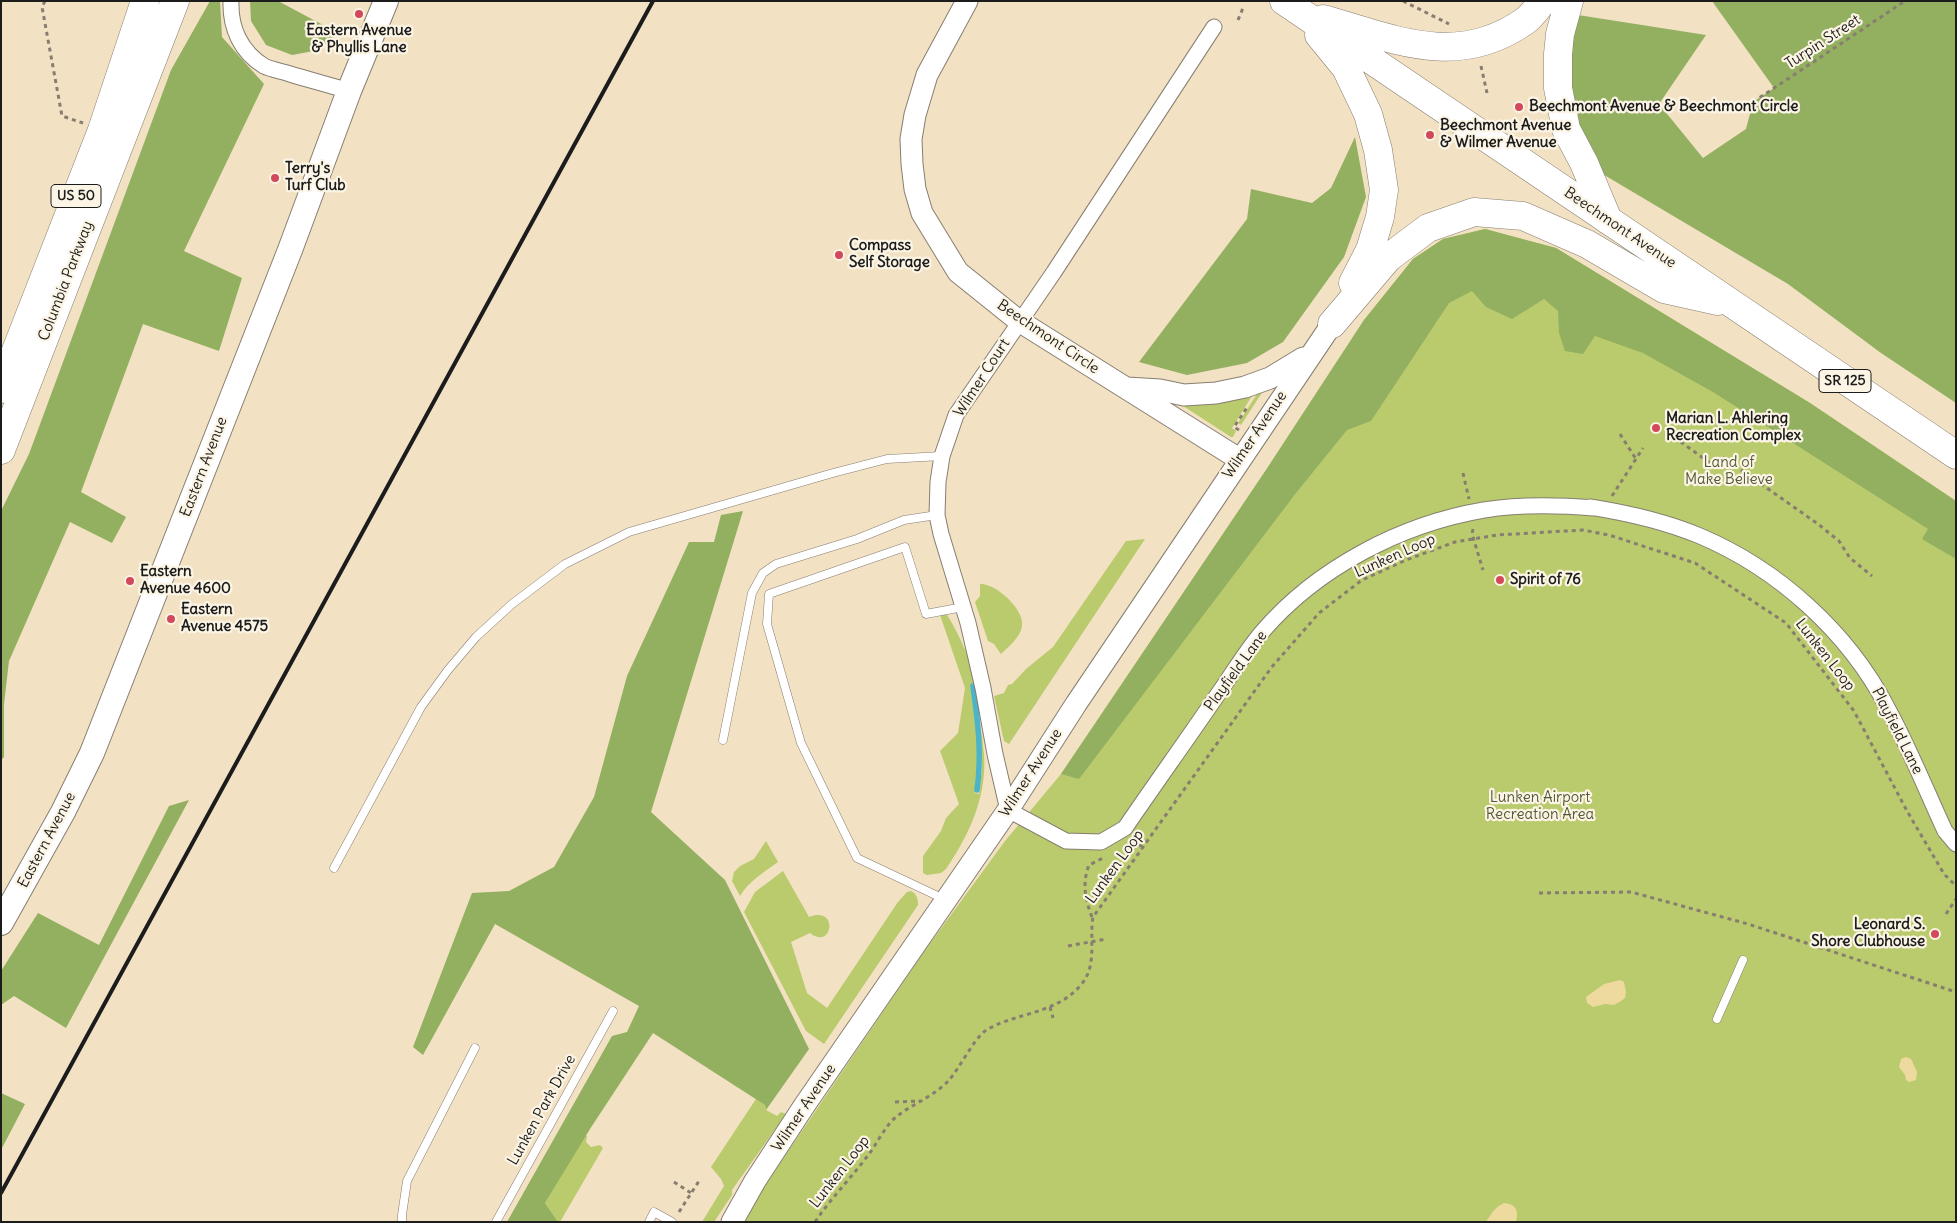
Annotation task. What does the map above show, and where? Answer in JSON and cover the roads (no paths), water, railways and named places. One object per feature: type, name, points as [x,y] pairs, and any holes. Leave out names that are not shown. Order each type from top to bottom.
[{"type":"highway","name":"Columbia Parkway","points":[[1,450],[174,1]]},
{"type":"highway","points":[[145,78],[192,1]]},
{"type":"highway","points":[[1292,7],[1418,46],[1451,48],[1475,44],[1500,36],[1526,20],[1543,1]]},
{"type":"highway","points":[[1569,1],[1560,34],[1558,88],[1566,128],[1584,163],[1608,220]]},
{"type":"highway","name":"Columbia Parkway","points":[[1,388],[102,130],[142,7]]},
{"type":"highway","points":[[1292,7],[1346,68],[1364,106],[1378,150],[1384,190],[1380,217],[1370,250],[1332,324]]},
{"type":"highway","name":"Beechmont Avenue","points":[[1292,7],[1956,455]]},
{"type":"highway","points":[[1332,324],[1388,258],[1428,228],[1474,212],[1522,216],[1587,244],[1664,289],[1735,305]]},
{"type":"main road","name":"Eastern Avenue","points":[[1,923],[63,812],[92,753],[286,259],[349,91],[386,1]]},
{"type":"street","points":[[231,1],[230,13],[234,29],[252,57],[266,67],[349,91]]},
{"type":"street","name":"Beechmont Circle","points":[[966,1],[927,75],[914,115],[912,148],[915,189],[922,213],[958,272],[1019,321],[1239,459]]},
{"type":"street","name":"Wilmer Court","points":[[1008,810],[983,688],[963,607],[941,534],[938,515],[938,482],[942,456],[956,416],[1054,272],[1214,28]]},
{"type":"street","name":"Wilmer Avenue","points":[[732,1222],[804,1106],[1008,810],[1239,459],[1332,324]]},
{"type":"street","points":[[1127,388],[1160,390],[1184,395],[1216,393],[1245,388],[1270,378],[1310,354]]},
{"type":"street","name":"Playfield Lane","points":[[1008,810],[1066,841],[1100,842],[1125,828],[1262,632],[1297,598],[1326,575],[1392,538],[1436,522],[1484,510],[1520,506],[1557,505],[1630,514],[1700,536],[1733,552],[1765,572],[1801,600],[1822,618],[1868,675],[1887,707],[1945,831],[1956,844]]},
{"type":"lane","points":[[334,868],[421,707],[448,670],[476,637],[512,604],[565,564],[629,532],[832,473],[887,459],[942,456]]},
{"type":"lane","points":[[723,740],[752,593],[763,573],[776,564],[857,539],[904,520],[938,515]]},
{"type":"lane","points":[[946,899],[857,858],[801,743],[767,624],[769,594],[905,547],[926,614],[963,607]]},
{"type":"lane","points":[[1716,1019],[1744,960]]},
{"type":"lane","name":"Lunken Park Drive","points":[[496,1222],[613,1011]]},
{"type":"lane","points":[[402,1222],[407,1182],[475,1048]]},
{"type":"lane","points":[[649,1222],[654,1212],[672,1222]]},
{"type":"waterway","points":[[973,686],[978,725],[977,790]]},
{"type":"railway","points":[[1,1193],[653,1]]},
{"type":"place","name":"Eastern Avenue & Phyllis Lane","points":[[359,14]]},
{"type":"place","name":"Beechmont Avenue & Beechmont Circle","points":[[1519,107]]},
{"type":"place","name":"Beechmont Avenue & Wilmer Avenue","points":[[1430,135]]},
{"type":"place","name":"Terry's Turf Club","points":[[275,178]]},
{"type":"place","name":"Compass Self Storage","points":[[839,255]]},
{"type":"place","name":"Marian L. Ahlering Recreation Complex","points":[[1656,428]]},
{"type":"place","name":"Spirit of 76","points":[[1500,580]]},
{"type":"place","name":"Eastern Avenue 4600","points":[[130,581]]},
{"type":"place","name":"Eastern Avenue 4575","points":[[171,619]]},
{"type":"place","name":"Leonard S. Shore Clubhouse","points":[[1935,934]]},
{"type":"park label","name":"Land of Make Believe","points":[[1729,472]]},
{"type":"park label","name":"Lunken Airport Recreation Area","points":[[1540,806]]}]
